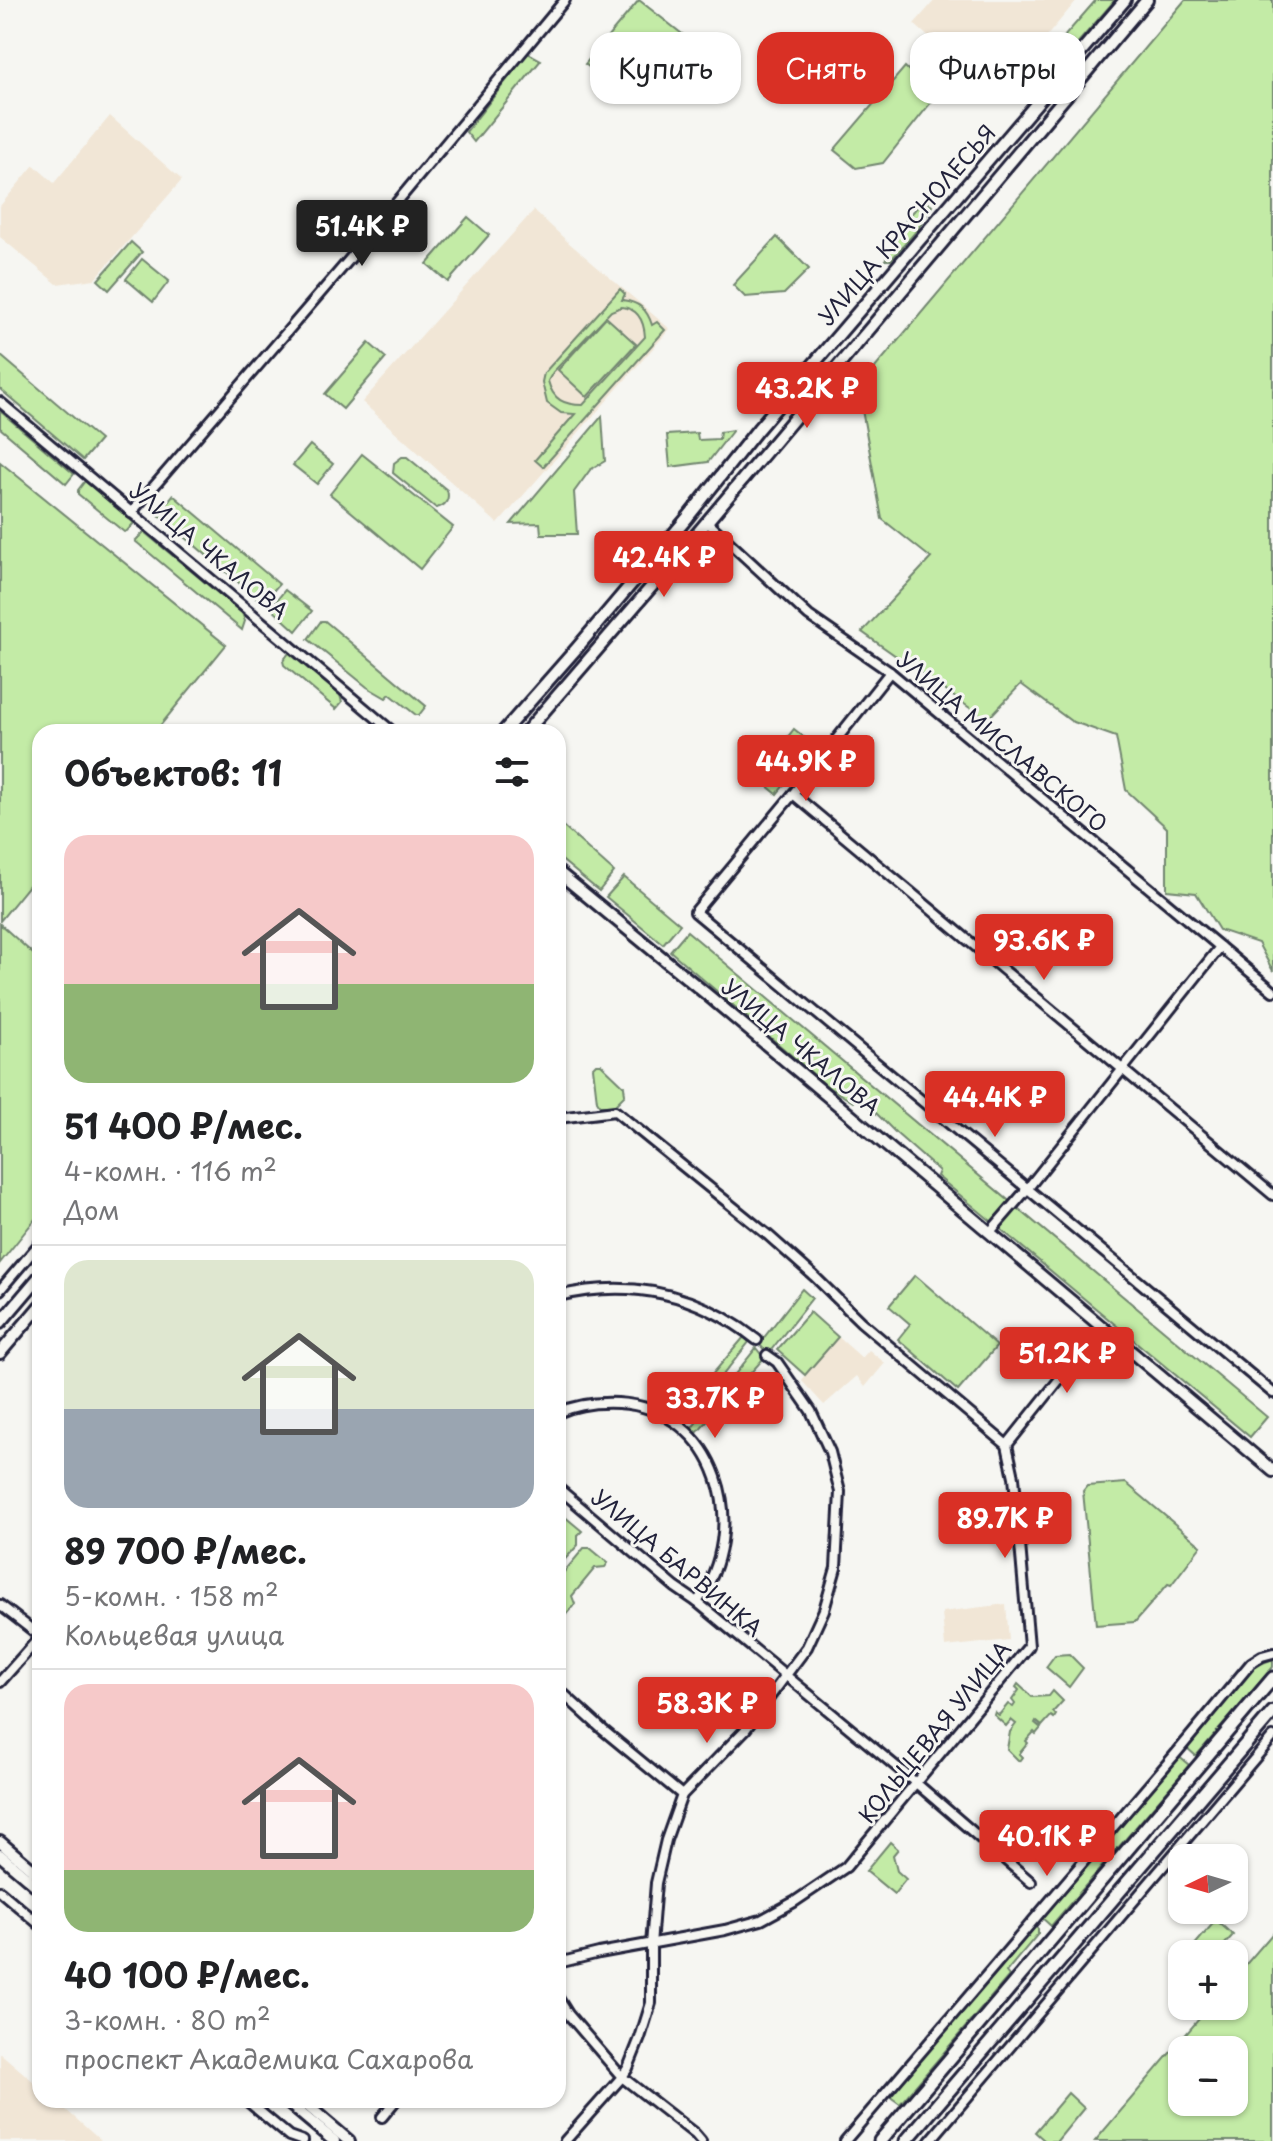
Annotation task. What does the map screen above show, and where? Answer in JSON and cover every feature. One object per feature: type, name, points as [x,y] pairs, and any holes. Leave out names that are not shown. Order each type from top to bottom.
[{"type":"main road","points":[[880,2141],[1273,1678]]},
{"type":"main road","points":[[906,2141],[1273,1712]]},
{"type":"street","points":[[131,513],[348,261],[565,0]]},
{"type":"street","name":"УЛИЦА КРАСНОЛЕСЬЯ","points":[[510,724],[1125,0]]},
{"type":"street","name":"УЛИЦА КРАСНОЛЕСЬЯ","points":[[533,724],[1147,0]]},
{"type":"street","name":"УЛИЦА ЧКАЛОВА","points":[[0,402],[383,724]]},
{"type":"street","points":[[758,429],[773,442]]},
{"type":"street","name":"УЛИЦА МИСЛАВСКОГО","points":[[707,522],[809,616],[890,672],[1273,991]]},
{"type":"street","points":[[890,672],[793,794],[1273,1195]]},
{"type":"street","name":"УЛИЦА ЧКАЛОВА","points":[[793,794],[695,912],[1273,1393]]},
{"type":"street","name":"УЛИЦА ЧКАЛОВА","points":[[566,879],[1273,1471]]},
{"type":"street","points":[[990,1232],[1220,947]]},
{"type":"street","points":[[566,1117],[615,1111],[769,1236],[861,1322],[1007,1445],[1102,1326]]},
{"type":"street","points":[[0,1290],[32,1252]]},
{"type":"street","points":[[0,1323],[32,1285]]},
{"type":"street","points":[[566,1294],[624,1288],[666,1293],[700,1305],[737,1324],[757,1340]]},
{"type":"street","points":[[0,1353],[32,1315]]},
{"type":"street","points":[[565,2141],[622,2077],[640,2038],[651,2003],[651,1945],[656,1883],[666,1840],[682,1795],[745,1730],[807,1647],[824,1610],[836,1568],[840,1492],[830,1452],[811,1411],[777,1362],[767,1355]]},
{"type":"street","points":[[566,1411],[606,1403],[646,1408],[692,1435],[710,1460],[719,1483],[723,1507],[722,1535],[709,1585],[697,1602]]},
{"type":"street","name":"КОЛЬЦЕВАЯ УЛИЦА","points":[[566,1961],[761,1920],[846,1867],[1029,1646],[1014,1477],[1007,1445]]},
{"type":"street","name":"УЛИЦА БАРВИНКА","points":[[566,1495],[916,1783],[1031,1882]]},
{"type":"street","points":[[0,1605],[32,1631]]},
{"type":"street","points":[[0,1682],[32,1646]]},
{"type":"street","points":[[845,2141],[1251,1663],[1273,1653]]},
{"type":"street","points":[[566,1696],[682,1795]]},
{"type":"street","points":[[930,2141],[1273,1737]]},
{"type":"street","points":[[0,1842],[32,1869]]},
{"type":"street","points":[[0,1855],[32,1882]]},
{"type":"street","points":[[0,1891],[32,1918]]},
{"type":"street","points":[[566,2011],[622,2077],[701,2141]]},
{"type":"street","points":[[256,2108],[289,2136],[303,2141]]},
{"type":"street","points":[[295,2108],[334,2141]]},
{"type":"street","points":[[310,2108],[349,2141]]},
{"type":"street","points":[[382,2117],[389,2108]]},
{"type":"shaded area","points":[[935,0],[1077,0],[1050,32],[923,32],[914,24]]},
{"type":"shaded area","points":[[110,116],[182,180],[95,279],[57,284],[0,237],[0,206],[34,165],[54,183]]},
{"type":"shaded area","points":[[534,210],[670,329],[498,524],[362,402]]},
{"type":"shaded area","points":[[810,1312],[862,1358],[869,1350],[885,1363],[865,1387],[857,1376],[824,1405],[802,1381],[805,1375],[777,1350]]},
{"type":"shaded area","points":[[1006,1604],[1009,1640],[945,1647],[942,1612]]},
{"type":"shaded area","points":[[0,2053],[32,2080],[32,2108],[64,2108],[101,2141],[0,2141]]},
{"type":"green space","points":[[639,0],[680,32],[612,32]]},
{"type":"green space","points":[[1096,0],[1115,0],[1085,35],[1085,32],[1068,32]]},
{"type":"green space","points":[[1185,0],[1273,0],[1273,971],[1258,943],[1219,930],[1196,893],[1167,890],[1167,828],[1126,790],[1116,737],[1071,721],[1021,684],[987,720],[862,632],[931,558],[882,519],[858,388]]},
{"type":"green space","points":[[528,53],[541,60],[474,142],[466,132]]},
{"type":"green space","points":[[905,67],[910,72],[910,104],[930,104],[883,163],[856,168],[834,150],[873,104],[894,104],[894,80]]},
{"type":"green space","points":[[924,199],[932,206],[918,229],[891,260],[885,260],[906,220]]},
{"type":"green space","points":[[468,217],[489,235],[448,282],[427,264]]},
{"type":"green space","points":[[777,237],[809,269],[784,294],[745,297],[733,285]]},
{"type":"green space","points":[[131,242],[142,252],[109,290],[98,280]]},
{"type":"green space","points":[[142,259],[169,281],[153,302],[126,279]]},
{"type":"green space","points":[[620,289],[625,294],[622,300],[642,307],[652,325],[657,322],[665,330],[543,467],[535,460],[575,414],[561,413],[547,403],[542,382],[544,373]],"holes":[[[627,308],[639,316],[645,337],[583,405],[560,400],[548,381],[553,372],[611,311]]]},
{"type":"green space","points":[[606,317],[636,344],[587,397],[558,370]]},
{"type":"green space","points":[[369,343],[386,358],[343,409],[325,394]]},
{"type":"green space","points":[[0,355],[100,440],[83,460],[0,389]]},
{"type":"green space","points":[[0,411],[74,474],[66,484],[0,428]]},
{"type":"green space","points":[[602,416],[605,461],[590,470],[574,492],[577,534],[541,534],[540,523],[511,524]]},
{"type":"green space","points":[[733,430],[708,462],[670,467],[667,435],[697,433],[698,440],[719,439],[720,432]]},
{"type":"green space","points":[[310,445],[333,464],[317,484],[293,465]]},
{"type":"green space","points":[[362,454],[453,527],[420,569],[330,494]]},
{"type":"green space","points":[[407,457],[447,490],[445,504],[436,508],[393,473],[394,463]]},
{"type":"green space","points":[[0,462],[226,645],[162,724],[32,724],[32,882],[0,921]]},
{"type":"green space","points":[[85,481],[134,523],[127,531],[124,532],[78,494]]},
{"type":"green space","points":[[173,495],[279,584],[267,598],[258,599],[158,514]]},
{"type":"green space","points":[[144,532],[242,613],[245,621],[242,630],[135,541]]},
{"type":"green space","points":[[285,590],[312,611],[296,631],[273,610]]},
{"type":"green space","points":[[321,621],[325,621],[426,706],[419,715],[390,694],[386,698],[367,687],[308,639]]},
{"type":"green space","points":[[289,653],[340,695],[342,702],[336,709],[284,665],[283,661]]},
{"type":"green space","points":[[794,729],[815,746],[777,794],[756,777]]},
{"type":"green space","points":[[566,829],[614,872],[599,891],[566,864]]},
{"type":"green space","points":[[624,877],[680,924],[663,944],[606,897]]},
{"type":"green space","points":[[0,924],[32,953],[32,1223],[0,1263]]},
{"type":"green space","points":[[687,931],[1267,1417],[1250,1437],[937,1176],[939,1171],[858,1095],[853,1102],[828,1087],[670,951]]},
{"type":"green space","points":[[601,1064],[624,1086],[625,1095],[614,1106],[600,1106],[597,1101],[593,1067]]},
{"type":"green space","points":[[915,1275],[997,1346],[958,1391],[898,1339],[910,1324],[889,1306]]},
{"type":"green space","points":[[802,1289],[812,1298],[768,1354],[759,1344]]},
{"type":"green space","points":[[810,1312],[838,1337],[805,1375],[777,1350]]},
{"type":"green space","points":[[744,1337],[749,1342],[683,1425],[663,1412],[665,1409],[678,1415]]},
{"type":"green space","points":[[756,1348],[764,1358],[697,1433],[691,1429]]},
{"type":"green space","points":[[1126,1483],[1201,1546],[1171,1585],[1168,1584],[1135,1622],[1096,1625],[1083,1491],[1087,1486]]},
{"type":"green space","points":[[566,1518],[582,1531],[578,1535],[578,1545],[566,1558]]},
{"type":"green space","points":[[584,1548],[590,1548],[608,1563],[605,1567],[595,1568],[572,1596],[575,1604],[566,1614],[566,1569]]},
{"type":"green space","points":[[1069,1654],[1083,1668],[1069,1687],[1046,1667],[1055,1655]]},
{"type":"green space","points":[[1273,1659],[1273,1667],[1196,1756],[1187,1748],[1255,1666]]},
{"type":"green space","points":[[1018,1684],[1032,1697],[1049,1696],[1053,1691],[1063,1701],[1053,1712],[1056,1715],[1054,1718],[1051,1716],[1042,1726],[1036,1721],[1041,1728],[1026,1741],[1028,1743],[1019,1754],[1022,1757],[1019,1761],[1007,1749],[1010,1732],[1016,1724],[1011,1720],[1006,1726],[994,1715],[995,1712],[999,1715],[1008,1704],[1013,1707],[1015,1704],[1012,1700],[1019,1690],[1016,1687]]},
{"type":"green space","points":[[1178,1756],[1189,1765],[1051,1926],[1041,1917]]},
{"type":"green space","points":[[890,1842],[898,1849],[893,1855],[897,1871],[906,1879],[894,1894],[866,1871]]},
{"type":"green space","points":[[1213,1924],[1221,1924],[1233,1935],[1229,1940],[1199,1940]]},
{"type":"green space","points":[[1034,1925],[1038,1934],[1006,1972],[1009,1976],[900,2104],[889,2096]]},
{"type":"green space","points":[[1273,1933],[1273,2141],[1095,2141],[1168,2055],[1168,2116],[1248,2116],[1248,2036],[1184,2036],[1198,2020],[1248,2020],[1248,1962]]},
{"type":"green space","points":[[1068,2093],[1084,2108],[1057,2141],[1045,2141],[1035,2132]]}]
